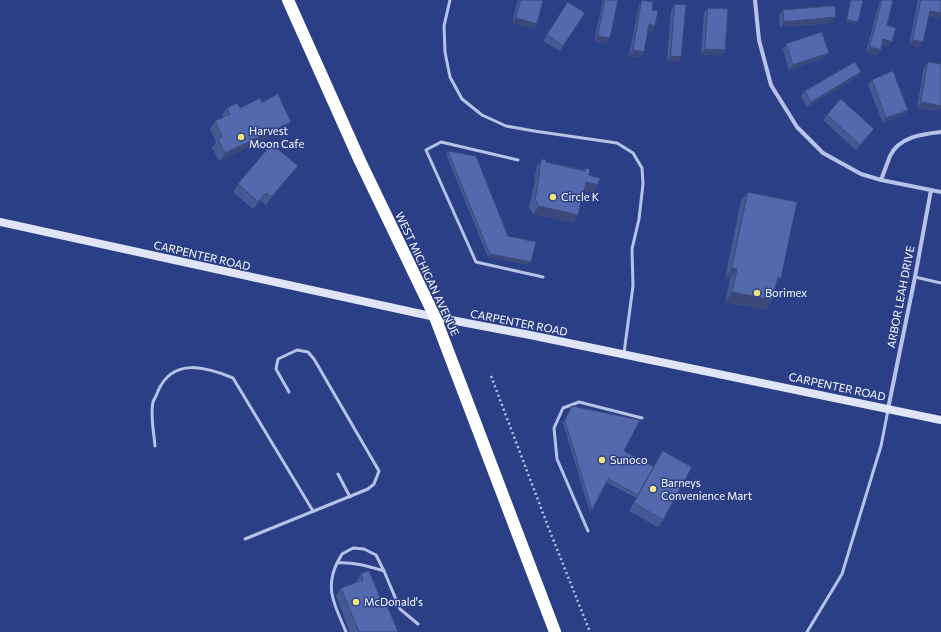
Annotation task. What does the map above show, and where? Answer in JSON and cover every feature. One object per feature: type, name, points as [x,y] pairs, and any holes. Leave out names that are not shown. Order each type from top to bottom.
[{"type":"highway","name":"WEST MICHIGAN AVENUE","points":[[288,0],[360,161],[435,317],[555,632]]},
{"type":"main road","name":"CARPENTER ROAD","points":[[0,222],[435,317],[941,420]]},
{"type":"street","points":[[755,0],[759,40],[771,85],[797,127],[823,153],[861,174],[881,180],[941,192]]},
{"type":"street","points":[[881,180],[891,155],[900,143],[919,135],[941,132]]},
{"type":"street","name":"ARBOR LEAH DRIVE","points":[[888,409],[931,190]]},
{"type":"lane","points":[[450,0],[444,26],[445,52],[450,77],[462,99],[482,115],[506,126],[616,143],[633,153],[642,168],[643,184],[632,249],[633,286],[624,355]]},
{"type":"lane","points":[[518,160],[441,142],[426,150],[476,262],[543,277]]},
{"type":"lane","points":[[915,277],[941,283]]},
{"type":"lane","points":[[245,539],[368,489],[374,484],[379,471],[314,359],[308,352],[297,350],[278,359],[276,369],[288,392]]},
{"type":"lane","points":[[155,446],[153,403],[162,384],[170,374],[186,367],[211,369],[233,378],[313,511]]},
{"type":"lane","points":[[588,531],[557,459],[554,428],[563,408],[579,402],[642,418]]},
{"type":"lane","points":[[807,632],[842,574],[880,446],[888,409]]},
{"type":"lane","points":[[338,474],[350,497]]},
{"type":"lane","points":[[346,632],[330,592],[332,574],[342,554],[353,548],[364,549],[376,555],[400,610],[418,624]]},
{"type":"lane","points":[[337,564],[348,562],[362,564],[384,571]]},
{"type":"path","points":[[491,376],[590,632]]},
{"type":"building","points":[[521,0],[543,0],[537,24],[516,18]]},
{"type":"building","points":[[605,0],[618,0],[610,38],[598,36]]},
{"type":"building","points":[[642,0],[653,2],[652,10],[658,11],[655,26],[649,24],[644,52],[633,50]]},
{"type":"building","points":[[851,0],[863,0],[858,22],[847,20]]},
{"type":"building","points":[[882,0],[893,0],[887,25],[896,28],[892,42],[883,39],[881,50],[870,47]]},
{"type":"building","points":[[921,0],[941,0],[941,13],[930,11],[923,42],[913,40]]},
{"type":"building","points":[[568,2],[585,13],[563,46],[547,35]]},
{"type":"building","points":[[675,4],[686,5],[681,57],[671,56]]},
{"type":"building","points":[[835,6],[836,17],[784,22],[783,10]]},
{"type":"building","points":[[708,8],[728,9],[725,50],[705,49]]},
{"type":"building","points":[[822,32],[829,53],[793,65],[786,44]]},
{"type":"building","points":[[855,62],[861,72],[811,102],[805,91]]},
{"type":"building","points":[[928,62],[941,64],[941,106],[921,102]]},
{"type":"building","points":[[893,71],[908,110],[886,118],[872,80]]},
{"type":"building","name":"Harvest Moon Cafe","points":[[278,94],[291,122],[225,153],[218,139],[222,137],[215,121],[230,114],[227,108],[237,103],[240,108],[260,98],[262,102]]},
{"type":"building","points":[[841,99],[874,129],[860,145],[827,115]]},
{"type":"building","points":[[272,144],[298,166],[271,197],[266,193],[258,202],[238,184]]},
{"type":"building","points":[[448,151],[476,156],[508,236],[536,242],[531,262],[490,254]]},
{"type":"building","points":[[542,159],[546,160],[546,162],[585,171],[585,168],[590,169],[589,175],[600,178],[598,185],[586,182],[578,215],[539,206],[535,199]]},
{"type":"building","points":[[748,192],[797,202],[781,278],[778,277],[772,300],[732,292],[737,269],[732,268]]},
{"type":"building","points":[[572,406],[640,420],[624,451],[654,467],[638,495],[608,479],[592,510],[565,421]]},
{"type":"building","points":[[663,451],[692,467],[663,520],[634,503]]},
{"type":"building","name":"McDonald's","points":[[369,571],[382,602],[385,600],[398,632],[359,632],[341,588],[363,580],[361,574]]},
{"type":"place","name":"Harvest Moon Cafe","points":[[241,137]]},
{"type":"place","name":"Circle K","points":[[553,197]]},
{"type":"place","name":"Borimex","points":[[757,293]]},
{"type":"place","name":"Sunoco","points":[[602,460]]},
{"type":"place","name":"Barneys Convenience Mart","points":[[653,489]]},
{"type":"place","name":"McDonald's","points":[[356,602]]}]
